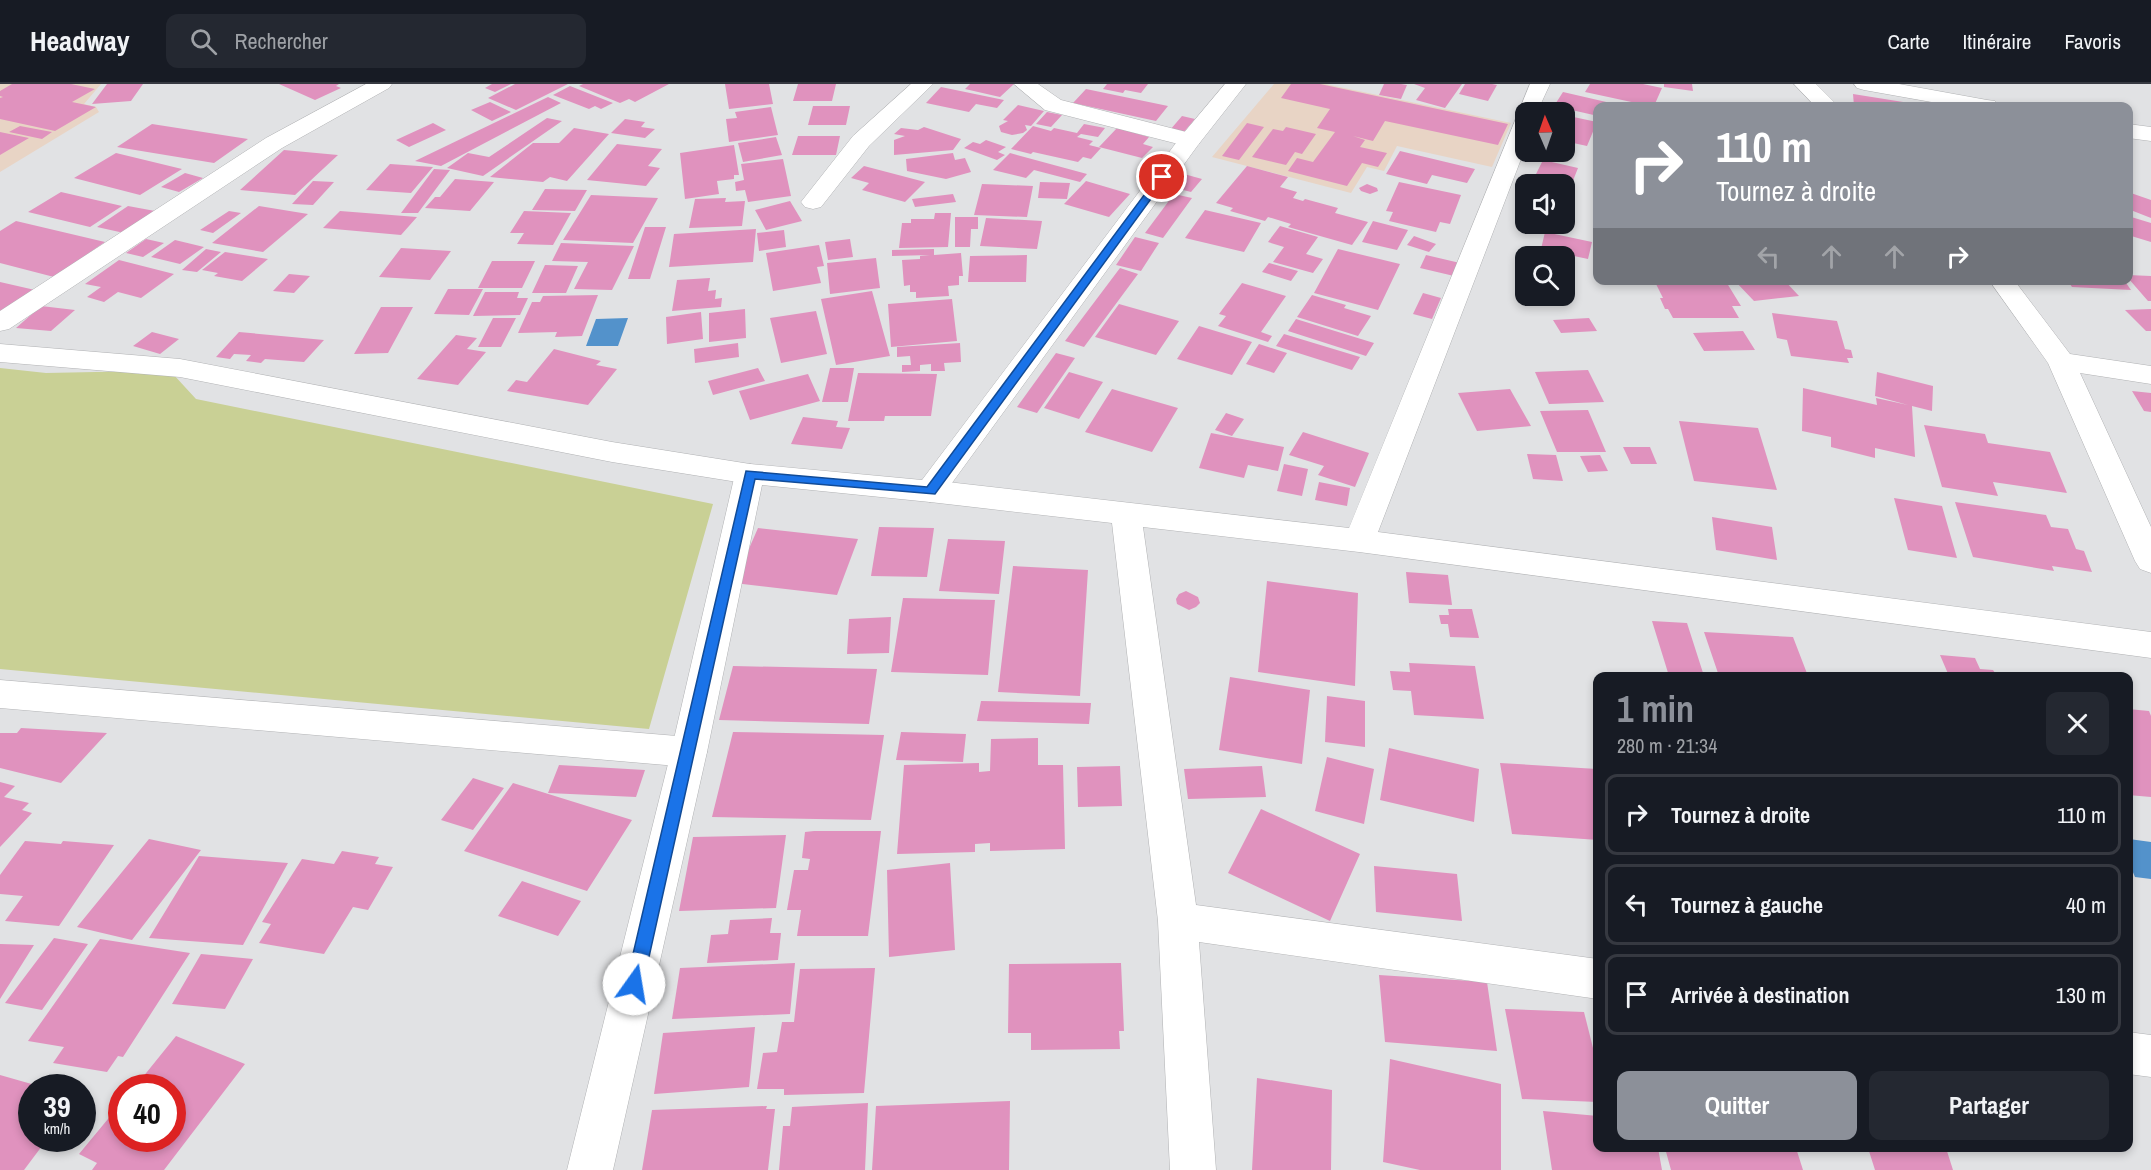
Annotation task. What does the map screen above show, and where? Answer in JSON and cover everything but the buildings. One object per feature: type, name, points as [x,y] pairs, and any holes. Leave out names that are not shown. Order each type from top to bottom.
[{"type":"street","points":[[0,323],[274,143],[382,84]]},
{"type":"street","points":[[813,202],[861,141],[923,84]]},
{"type":"street","points":[[1024,84],[1053,105],[1190,140]]},
{"type":"street","points":[[930,491],[1190,140],[1236,84]]},
{"type":"street","points":[[1532,102],[1540,84]]},
{"type":"street","points":[[1804,84],[1823,102]]},
{"type":"street","points":[[1864,84],[1965,102]]},
{"type":"street","points":[[2133,132],[2151,134]]},
{"type":"street","points":[[1359,541],[1515,142]]},
{"type":"street","points":[[2005,285],[2061,361],[2151,561]]},
{"type":"street","points":[[0,354],[180,368],[612,452],[750,474],[930,491],[1359,541],[2151,645]]},
{"type":"street","points":[[2061,361],[2151,375]]},
{"type":"street","points":[[590,1170],[689,752],[750,474]]},
{"type":"street","points":[[1126,513],[1179,921],[1193,1170]]},
{"type":"street","points":[[0,694],[689,752]]},
{"type":"street","points":[[1179,921],[1593,978]]},
{"type":"street","points":[[2133,1054],[2151,1056]]},
{"type":"shaded area","points":[[0,84],[101,84],[84,104],[96,107],[99,112],[0,172]]},
{"type":"shaded area","points":[[1274,84],[1325,84],[1511,123],[1492,167],[1397,146],[1384,171],[1367,167],[1351,193],[1212,157]]},
{"type":"green space","points":[[0,368],[46,373],[145,371],[173,374],[196,399],[713,504],[649,729],[0,669]]},
{"type":"water","points":[[628,318],[618,346],[586,346],[596,319]]},
{"type":"water","points":[[2133,840],[2151,842],[2151,879],[2135,877]]},
{"type":"route","points":[[634,984],[689,752],[750,474],[930,491],[1162,177]]}]
